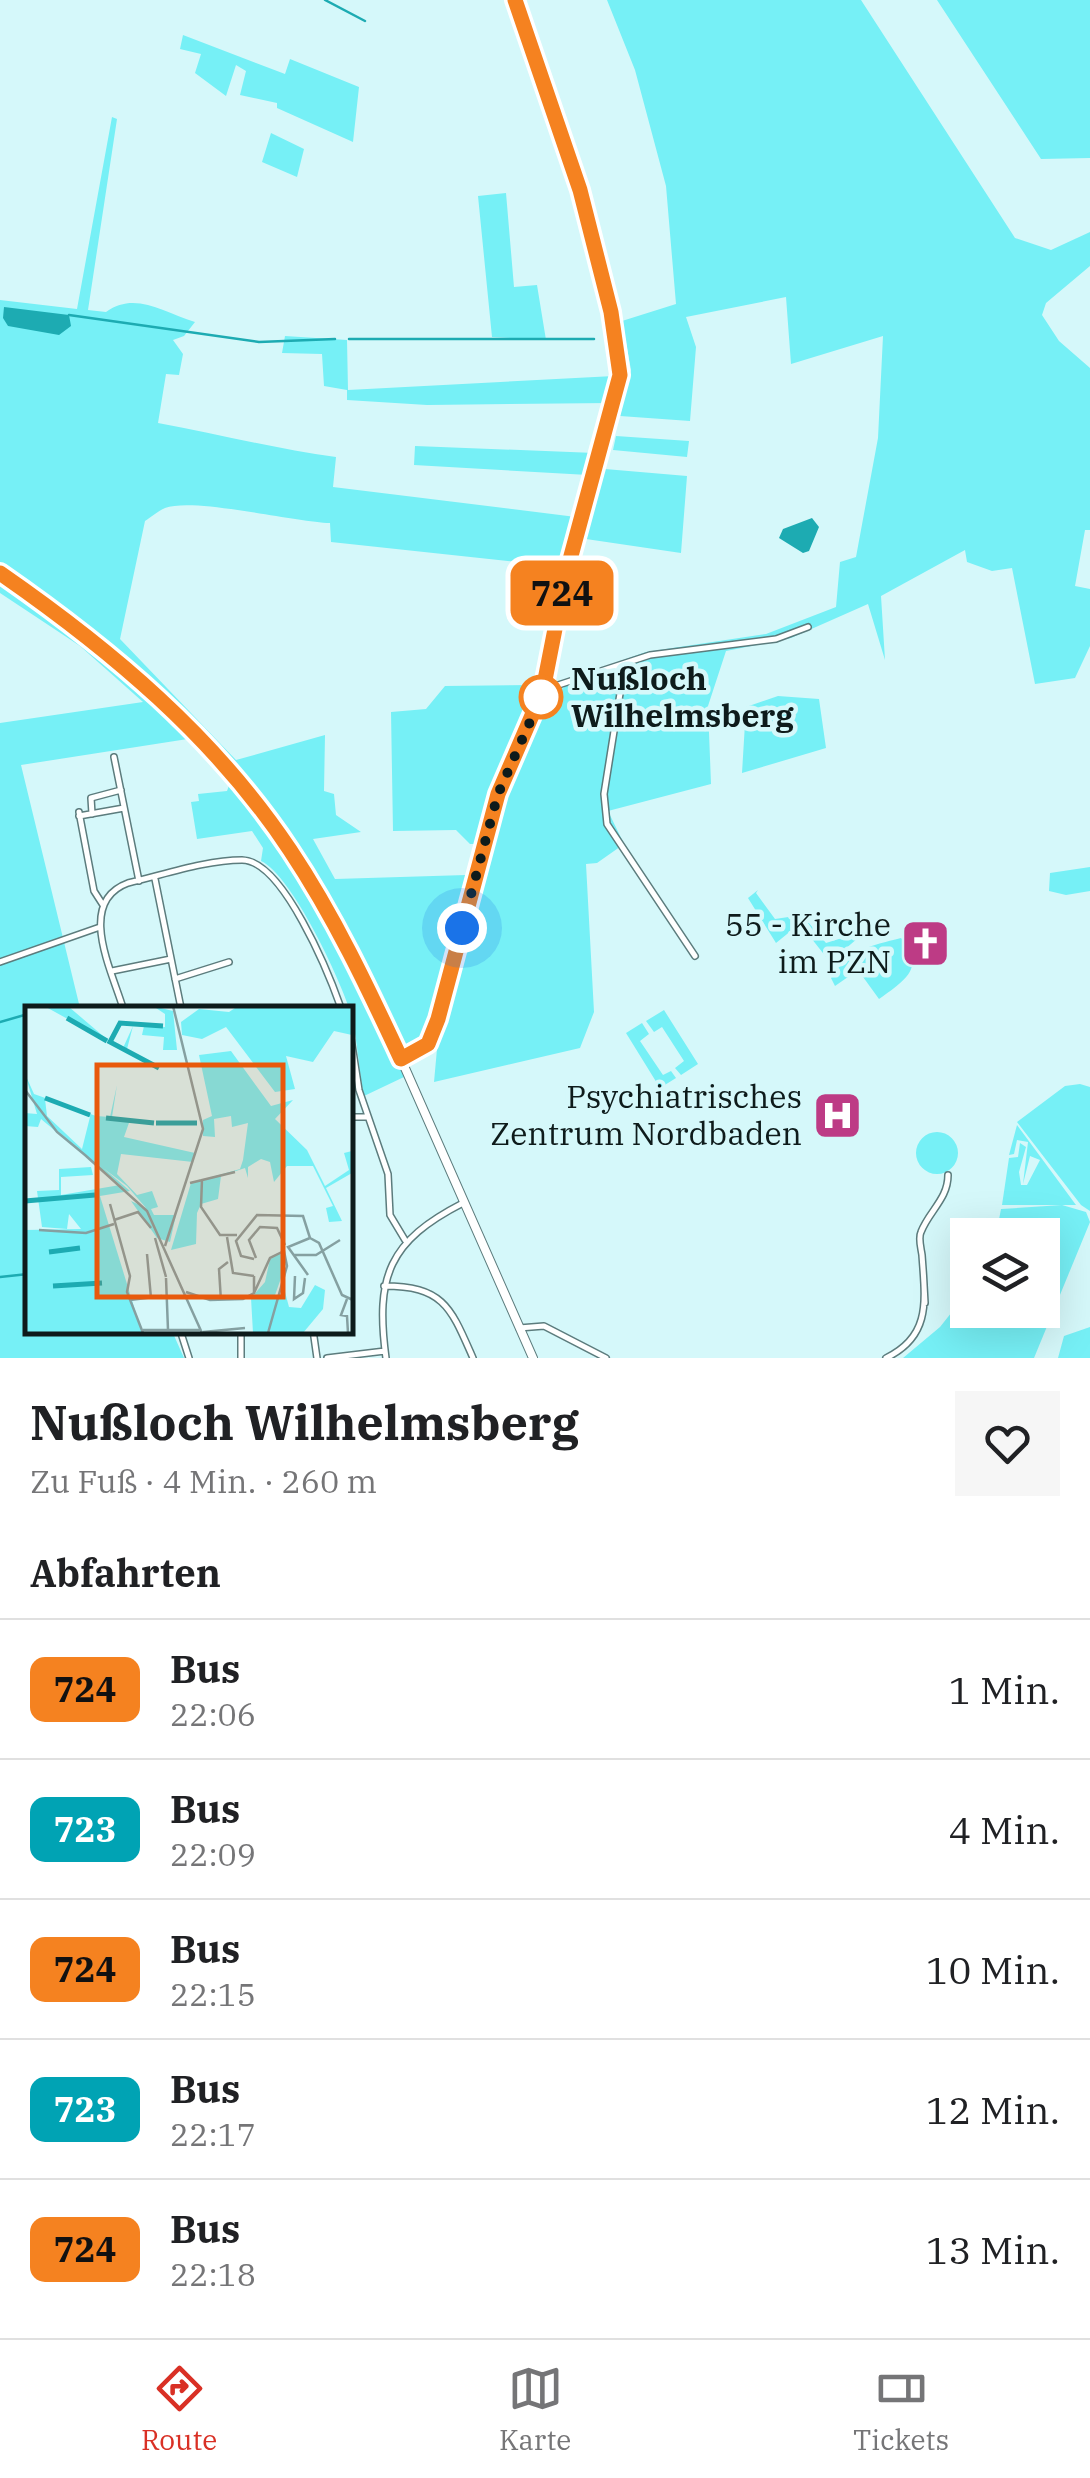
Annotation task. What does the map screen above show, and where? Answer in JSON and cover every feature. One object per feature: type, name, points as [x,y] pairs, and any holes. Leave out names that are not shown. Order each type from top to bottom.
[{"type":"main road","points":[[401,1059],[423,1049],[433,1035],[498,794],[543,690],[565,578],[620,375],[611,312],[580,190],[515,0]]},
{"type":"main road","points":[[0,573],[129,669],[224,765],[291,852],[340,935],[401,1059],[532,1358]]},
{"type":"street","points":[[543,690],[650,655],[776,639],[808,626]]},
{"type":"street","points":[[618,667],[622,681],[604,805],[607,824],[695,956]]},
{"type":"street","points":[[114,756],[139,881]]},
{"type":"street","points":[[92,814],[91,798],[121,790]]},
{"type":"street","points":[[103,905],[94,891],[79,814],[124,808]]},
{"type":"street","points":[[122,1006],[100,928],[103,905],[120,886],[243,860],[264,868],[322,955],[340,1006]]},
{"type":"street","points":[[154,878],[181,1006]]},
{"type":"street","points":[[0,962],[100,928]]},
{"type":"street","points":[[112,971],[171,959]]},
{"type":"street","points":[[175,978],[228,962]]},
{"type":"street","points":[[352,1040],[367,1117],[388,1174],[390,1215],[405,1240]]},
{"type":"street","points":[[352,1117],[367,1117]]},
{"type":"street","points":[[886,1358],[918,1332],[926,1302],[920,1234],[948,1188],[948,1175]]},
{"type":"street","points":[[327,1358],[386,1354],[380,1310],[384,1286],[405,1240],[428,1220],[464,1203]]},
{"type":"street","points":[[384,1286],[426,1290],[448,1305],[473,1358]]},
{"type":"street","points":[[520,1328],[544,1326],[606,1358]]},
{"type":"street","points":[[181,1333],[189,1358]]},
{"type":"street","points":[[240,1358],[242,1333]]},
{"type":"street","points":[[313,1333],[316,1358]]},
{"type":"shaded area","points":[[607,0],[861,0],[1015,238],[1051,250],[1090,232],[1090,266],[1046,303],[1042,315],[1059,341],[1090,368],[1090,530],[1085,530],[1075,586],[1090,589],[1090,646],[1075,678],[1035,684],[1012,568],[992,571],[967,562],[965,550],[881,596],[885,660],[868,604],[791,638],[726,651],[708,706],[711,784],[608,811],[624,844],[597,863],[586,864],[594,1012],[580,1048],[434,1082],[438,1038],[484,865],[506,791],[550,691],[564,688],[561,682],[646,652],[766,634],[836,607],[840,562],[856,557],[878,438],[883,336],[791,364],[786,297],[686,317],[696,347],[690,421],[620,416],[631,370],[622,321],[676,304],[666,186],[635,70]]},
{"type":"shaded area","points":[[937,0],[1090,0],[1090,158],[1041,159]]},
{"type":"shaded area","points":[[183,35],[285,74],[290,59],[359,87],[353,142],[277,108],[277,103],[240,95],[246,71],[236,65],[226,96],[195,73],[201,54],[180,49]]},
{"type":"shaded area","points":[[112,117],[117,119],[88,310],[106,312],[138,303],[195,322],[184,336],[173,340],[183,354],[179,375],[166,374],[158,423],[336,457],[333,487],[576,517],[563,567],[331,542],[330,523],[220,508],[179,505],[165,508],[145,521],[120,639],[236,760],[325,735],[324,791],[334,794],[336,815],[361,832],[313,839],[335,879],[466,875],[440,995],[420,1036],[409,1045],[398,1042],[299,855],[223,755],[144,679],[0,568],[0,300],[77,309]]},
{"type":"shaded area","points":[[271,133],[304,149],[297,177],[262,162]]},
{"type":"shaded area","points":[[506,193],[514,287],[537,285],[546,340],[492,337],[478,196]]},
{"type":"shaded area","points":[[4,307],[69,315],[71,326],[59,335],[8,326],[3,318]]},
{"type":"shaded area","points":[[285,336],[347,340],[348,390],[614,376],[610,403],[427,405],[347,400],[347,390],[324,386],[322,354],[282,353]]},
{"type":"shaded area","points":[[616,436],[689,441],[687,457],[613,450]]},
{"type":"shaded area","points":[[415,446],[595,453],[588,475],[414,465]]},
{"type":"shaded area","points":[[605,469],[687,476],[681,553],[586,539]]},
{"type":"shaded area","points":[[812,518],[819,527],[809,551],[803,553],[779,538],[783,529]]},
{"type":"shaded area","points":[[0,579],[117,666],[194,738],[21,765],[80,1006],[25,1006],[25,1333],[173,1333],[184,1358],[0,1358],[0,723],[143,702],[80,646],[0,593]]},
{"type":"shaded area","points":[[445,686],[539,687],[504,765],[479,844],[470,844],[456,830],[393,831],[391,712],[426,709]]},
{"type":"shaded area","points":[[778,696],[819,699],[826,748],[742,773],[746,707]]},
{"type":"shaded area","points":[[231,780],[288,857],[334,931],[404,1077],[364,1096],[352,1006],[348,1006],[314,930],[287,886],[261,861],[263,848],[252,831],[197,839],[191,802],[199,801],[198,794],[227,791]]},
{"type":"shaded area","points":[[1090,867],[1090,891],[1066,895],[1049,891],[1050,873]]},
{"type":"shaded area","points":[[758,890],[756,893],[775,919],[802,915],[826,943],[858,933],[858,938],[830,962],[804,929],[792,930],[776,943],[748,898]]},
{"type":"shaded area","points":[[901,938],[909,949],[912,966],[888,993],[879,999],[858,970],[835,986],[831,978],[853,955]]},
{"type":"shaded area","points":[[664,1010],[698,1064],[681,1075],[675,1068],[684,1061],[662,1027],[654,1032],[646,1021]]},
{"type":"shaded area","points":[[642,1023],[649,1034],[640,1041],[663,1075],[671,1071],[676,1078],[660,1088],[626,1033]]},
{"type":"shaded area","points":[[1065,1086],[1090,1087],[1090,1211],[1081,1205],[1017,1122]]},
{"type":"shaded area","points":[[1017,1125],[1076,1205],[1002,1205],[1009,1158],[1018,1157],[1020,1143],[1026,1147],[1019,1172],[1021,1185],[1027,1185],[1040,1160],[1030,1156],[1023,1184],[1028,1142],[1017,1140],[1014,1154],[1009,1155]]},
{"type":"shaded area","points":[[937,1132],[952,1138],[958,1153],[952,1168],[937,1174],[922,1168],[916,1153],[922,1138]]},
{"type":"shaded area","points":[[1062,1205],[1086,1212],[1090,1222],[1060,1295],[1060,1218],[999,1218],[1001,1209]]},
{"type":"shaded area","points":[[950,1314],[950,1328],[1046,1328],[1034,1358],[903,1358]]},
{"type":"shaded area","points":[[1090,1327],[1090,1358],[1058,1358],[1064,1336]]},
{"type":"waterway","points":[[325,0],[365,21]]},
{"type":"waterway","points":[[69,315],[259,342],[335,339]]},
{"type":"waterway","points":[[349,339],[594,339]]},
{"type":"waterway","points":[[0,1022],[25,1015]]},
{"type":"waterway","points":[[0,1277],[25,1274]]},
{"type":"bus line","name":"724","points":[[0,573],[82,630],[129,669],[224,765],[291,852],[364,979],[401,1059],[423,1049],[438,1019],[498,794],[543,690],[565,578],[620,375],[611,312],[580,190],[515,0]]},
{"type":"place","name":"Nußloch Wilhelmsberg","points":[[541,697]]},
{"type":"place","name":"55 - Kirche im PZN","points":[[926,943]]},
{"type":"place","name":"Psychiatrisches Zentrum Nordbaden","points":[[837,1115]]},
{"type":"route","points":[[462,928],[498,794],[541,697]]}]
